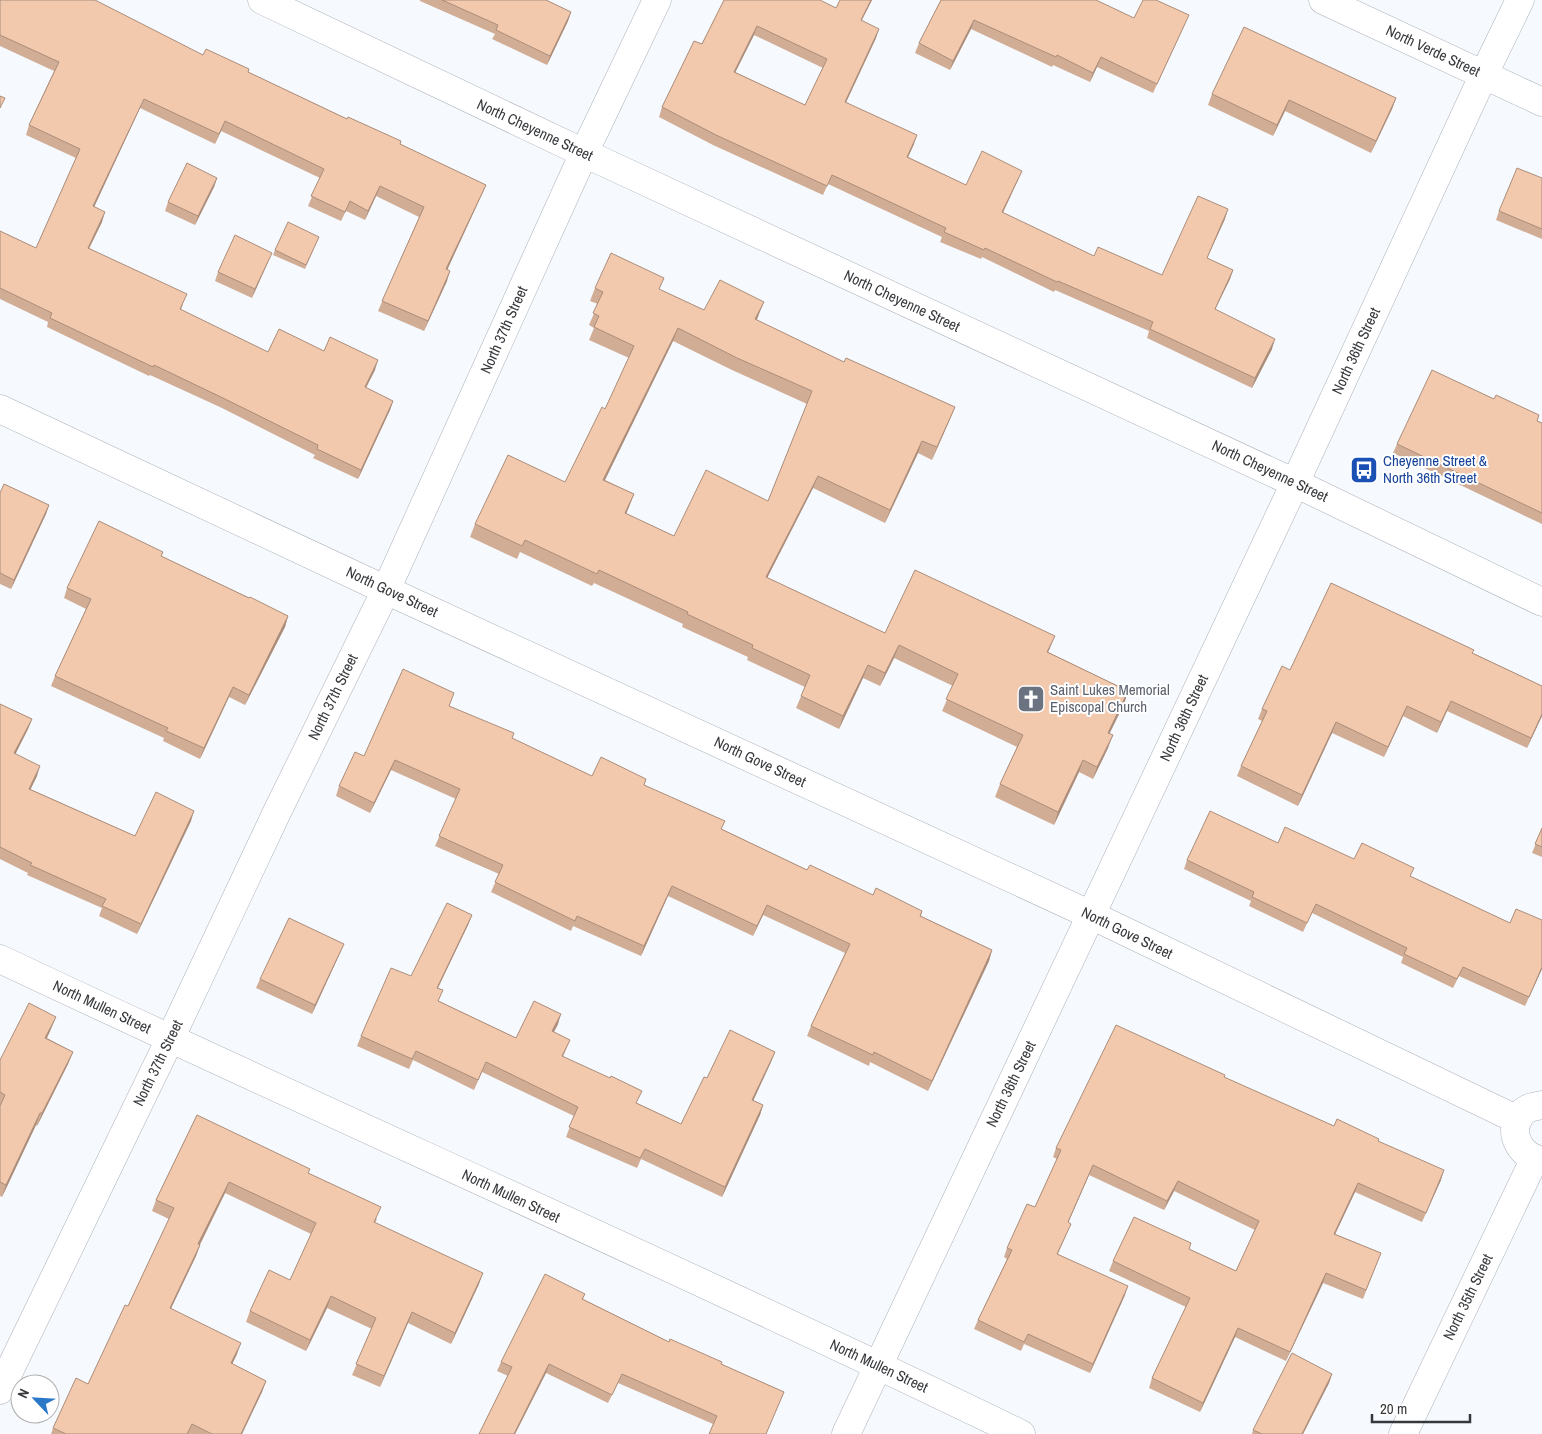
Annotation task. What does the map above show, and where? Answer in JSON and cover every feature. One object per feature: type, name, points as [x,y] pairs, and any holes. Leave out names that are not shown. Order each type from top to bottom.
[{"type":"street","name":"North Cheyenne Street","points":[[262,0],[584,153],[1295,482],[1542,602]]},
{"type":"street","name":"North 37th Street","points":[[0,1390],[170,1039],[277,812],[386,590],[584,153],[657,0]]},
{"type":"street","name":"North Verde Street","points":[[1324,0],[1542,102]]},
{"type":"street","name":"North 36th Street","points":[[846,1434],[1520,0]]},
{"type":"street","name":"North Gove Street","points":[[0,408],[386,590],[1091,915],[1518,1120]]},
{"type":"street","name":"North Mullen Street","points":[[0,959],[878,1365],[1021,1434]]},
{"type":"street","points":[[1538,1160],[1521,1149],[1516,1141],[1514,1132],[1523,1112],[1542,1105]]},
{"type":"street","name":"North 35th Street","points":[[1403,1434],[1538,1160]]},
{"type":"building","points":[[0,0],[95,0],[203,55],[206,49],[249,69],[248,72],[347,119],[348,117],[401,141],[400,144],[486,185],[446,269],[450,271],[428,321],[382,301],[424,207],[380,186],[368,211],[350,201],[345,212],[311,196],[324,169],[225,121],[219,134],[144,99],[93,206],[105,212],[88,248],[187,294],[180,309],[268,352],[279,329],[324,351],[330,337],[378,360],[365,387],[393,401],[361,470],[317,449],[318,445],[225,399],[50,318],[52,313],[0,288],[0,231],[36,248],[80,149],[29,125],[59,62],[0,35]]},
{"type":"building","points":[[442,0],[546,0],[571,12],[550,56],[496,30],[498,25]]},
{"type":"building","points":[[724,0],[820,0],[836,8],[840,0],[871,0],[861,20],[879,29],[845,102],[917,135],[907,157],[966,185],[982,151],[1022,171],[1002,212],[1094,256],[1098,247],[1162,275],[1198,196],[1228,209],[1207,258],[1233,270],[1215,309],[1275,339],[1255,378],[1150,329],[1153,322],[1057,282],[985,248],[984,250],[944,232],[946,228],[832,175],[827,186],[716,135],[662,107],[694,41],[702,44]],"holes":[[[757,26],[827,59],[805,105],[734,72]]]},
{"type":"building","points":[[941,0],[1096,0],[1134,18],[1143,0],[1156,0],[1189,15],[1157,84],[1101,57],[1093,73],[1057,55],[1056,57],[974,20],[953,61],[919,43]]},
{"type":"building","points":[[1244,27],[1396,98],[1376,141],[1289,100],[1277,125],[1212,94]]},
{"type":"building","points":[[0,96],[5,98],[0,108]]},
{"type":"building","points":[[187,163],[217,178],[198,216],[168,202]]},
{"type":"building","points":[[1517,168],[1542,178],[1542,229],[1499,211]]},
{"type":"building","points":[[288,222],[319,237],[306,265],[275,250]]},
{"type":"building","points":[[235,235],[272,253],[255,289],[218,272]]},
{"type":"building","points":[[611,253],[664,278],[659,289],[704,310],[720,280],[764,302],[755,319],[844,362],[846,358],[955,407],[937,447],[922,441],[890,510],[818,476],[766,577],[885,633],[915,570],[1055,636],[1047,652],[1128,691],[1108,733],[1113,735],[1097,767],[1083,760],[1058,812],[1000,784],[1023,735],[946,699],[958,674],[899,645],[885,673],[868,665],[843,716],[801,696],[810,675],[752,648],[753,645],[599,570],[597,574],[525,540],[522,546],[475,524],[508,455],[565,482],[602,407],[605,409],[634,346],[594,327],[599,316],[593,313],[603,292],[595,288]],"holes":[[[678,328],[737,358],[812,391],[768,501],[706,470],[674,536],[625,513],[634,494],[603,480]]]},
{"type":"building","points":[[1432,370],[1494,399],[1496,395],[1539,415],[1537,421],[1542,423],[1542,513],[1397,444]]},
{"type":"building","points":[[4,484],[49,505],[14,580],[0,573],[0,493]]},
{"type":"building","points":[[99,521],[163,552],[161,556],[288,616],[249,695],[233,687],[204,748],[166,731],[168,728],[55,676],[91,599],[67,588]]},
{"type":"building","points":[[1331,583],[1474,650],[1472,653],[1542,686],[1542,714],[1531,738],[1451,701],[1441,722],[1407,706],[1388,747],[1336,722],[1302,795],[1241,766],[1267,711],[1262,709],[1282,666],[1290,670]]},
{"type":"building","points":[[403,669],[454,693],[449,706],[514,733],[512,738],[592,776],[601,757],[646,779],[644,785],[725,821],[721,829],[807,870],[810,865],[873,895],[876,888],[922,911],[920,916],[992,950],[932,1081],[874,1052],[873,1055],[811,1026],[850,944],[767,905],[757,926],[672,886],[644,946],[577,916],[575,921],[495,882],[503,865],[439,836],[460,789],[395,760],[374,803],[339,786],[355,752],[364,756]]},
{"type":"building","points":[[0,704],[32,719],[14,753],[40,766],[29,789],[135,836],[156,792],[194,811],[141,924],[102,906],[106,899],[30,865],[32,863],[0,847]]},
{"type":"building","points":[[1210,811],[1278,843],[1285,827],[1354,859],[1362,843],[1414,868],[1410,876],[1510,923],[1516,909],[1542,920],[1542,967],[1529,997],[1463,967],[1457,979],[1404,954],[1407,948],[1316,904],[1307,923],[1252,897],[1254,892],[1187,860]]},
{"type":"building","points":[[1542,828],[1542,847],[1535,844]]},
{"type":"building","points":[[447,903],[472,915],[437,988],[443,990],[438,1001],[516,1038],[534,1001],[561,1014],[552,1031],[570,1040],[562,1056],[642,1091],[636,1103],[681,1124],[704,1077],[707,1078],[730,1030],[775,1052],[752,1100],[763,1105],[725,1187],[645,1149],[640,1158],[569,1127],[578,1107],[486,1062],[478,1080],[416,1051],[412,1059],[361,1036],[391,968],[411,976]]},
{"type":"building","points":[[289,918],[344,944],[315,1005],[260,979]]},
{"type":"building","points":[[29,1003],[56,1017],[45,1038],[73,1052],[42,1113],[40,1113],[6,1185],[0,1182],[0,1106],[5,1095],[0,1092],[0,1060]]},
{"type":"building","points":[[1116,1025],[1225,1075],[1224,1077],[1334,1126],[1337,1119],[1379,1139],[1378,1141],[1444,1170],[1426,1213],[1358,1183],[1334,1234],[1381,1253],[1366,1290],[1326,1273],[1290,1352],[1238,1328],[1203,1403],[1152,1378],[1190,1298],[1113,1261],[1134,1217],[1191,1243],[1189,1249],[1236,1271],[1259,1221],[1178,1181],[1167,1201],[1093,1165],[1068,1222],[1071,1224],[1057,1254],[1128,1286],[1093,1364],[1028,1334],[1024,1342],[978,1320],[1012,1250],[1007,1248],[1027,1204],[1035,1207],[1061,1150],[1056,1148]]},
{"type":"building","points":[[197,1115],[310,1169],[308,1173],[381,1207],[374,1222],[483,1273],[455,1333],[412,1312],[384,1376],[356,1364],[376,1318],[331,1296],[310,1340],[250,1311],[269,1270],[290,1280],[316,1223],[229,1182],[198,1244],[200,1245],[170,1308],[241,1343],[231,1363],[266,1381],[241,1434],[212,1434],[192,1424],[187,1434],[66,1434],[53,1428],[55,1424],[60,1424],[60,1413],[76,1378],[88,1384],[125,1305],[128,1306],[174,1208],[156,1200]]},
{"type":"building","points":[[545,1274],[585,1294],[582,1299],[669,1342],[670,1339],[784,1392],[766,1434],[709,1434],[717,1416],[622,1374],[612,1395],[549,1364],[514,1434],[479,1434],[512,1367],[501,1362]]},
{"type":"building","points":[[1292,1353],[1332,1374],[1302,1434],[1262,1434],[1253,1430]]},
{"type":"place","name":"Cheyenne Street & North 36th Street","points":[[1364,470]]},
{"type":"place","name":"Saint Lukes Memorial Episcopal Church","points":[[1031,699]]}]
